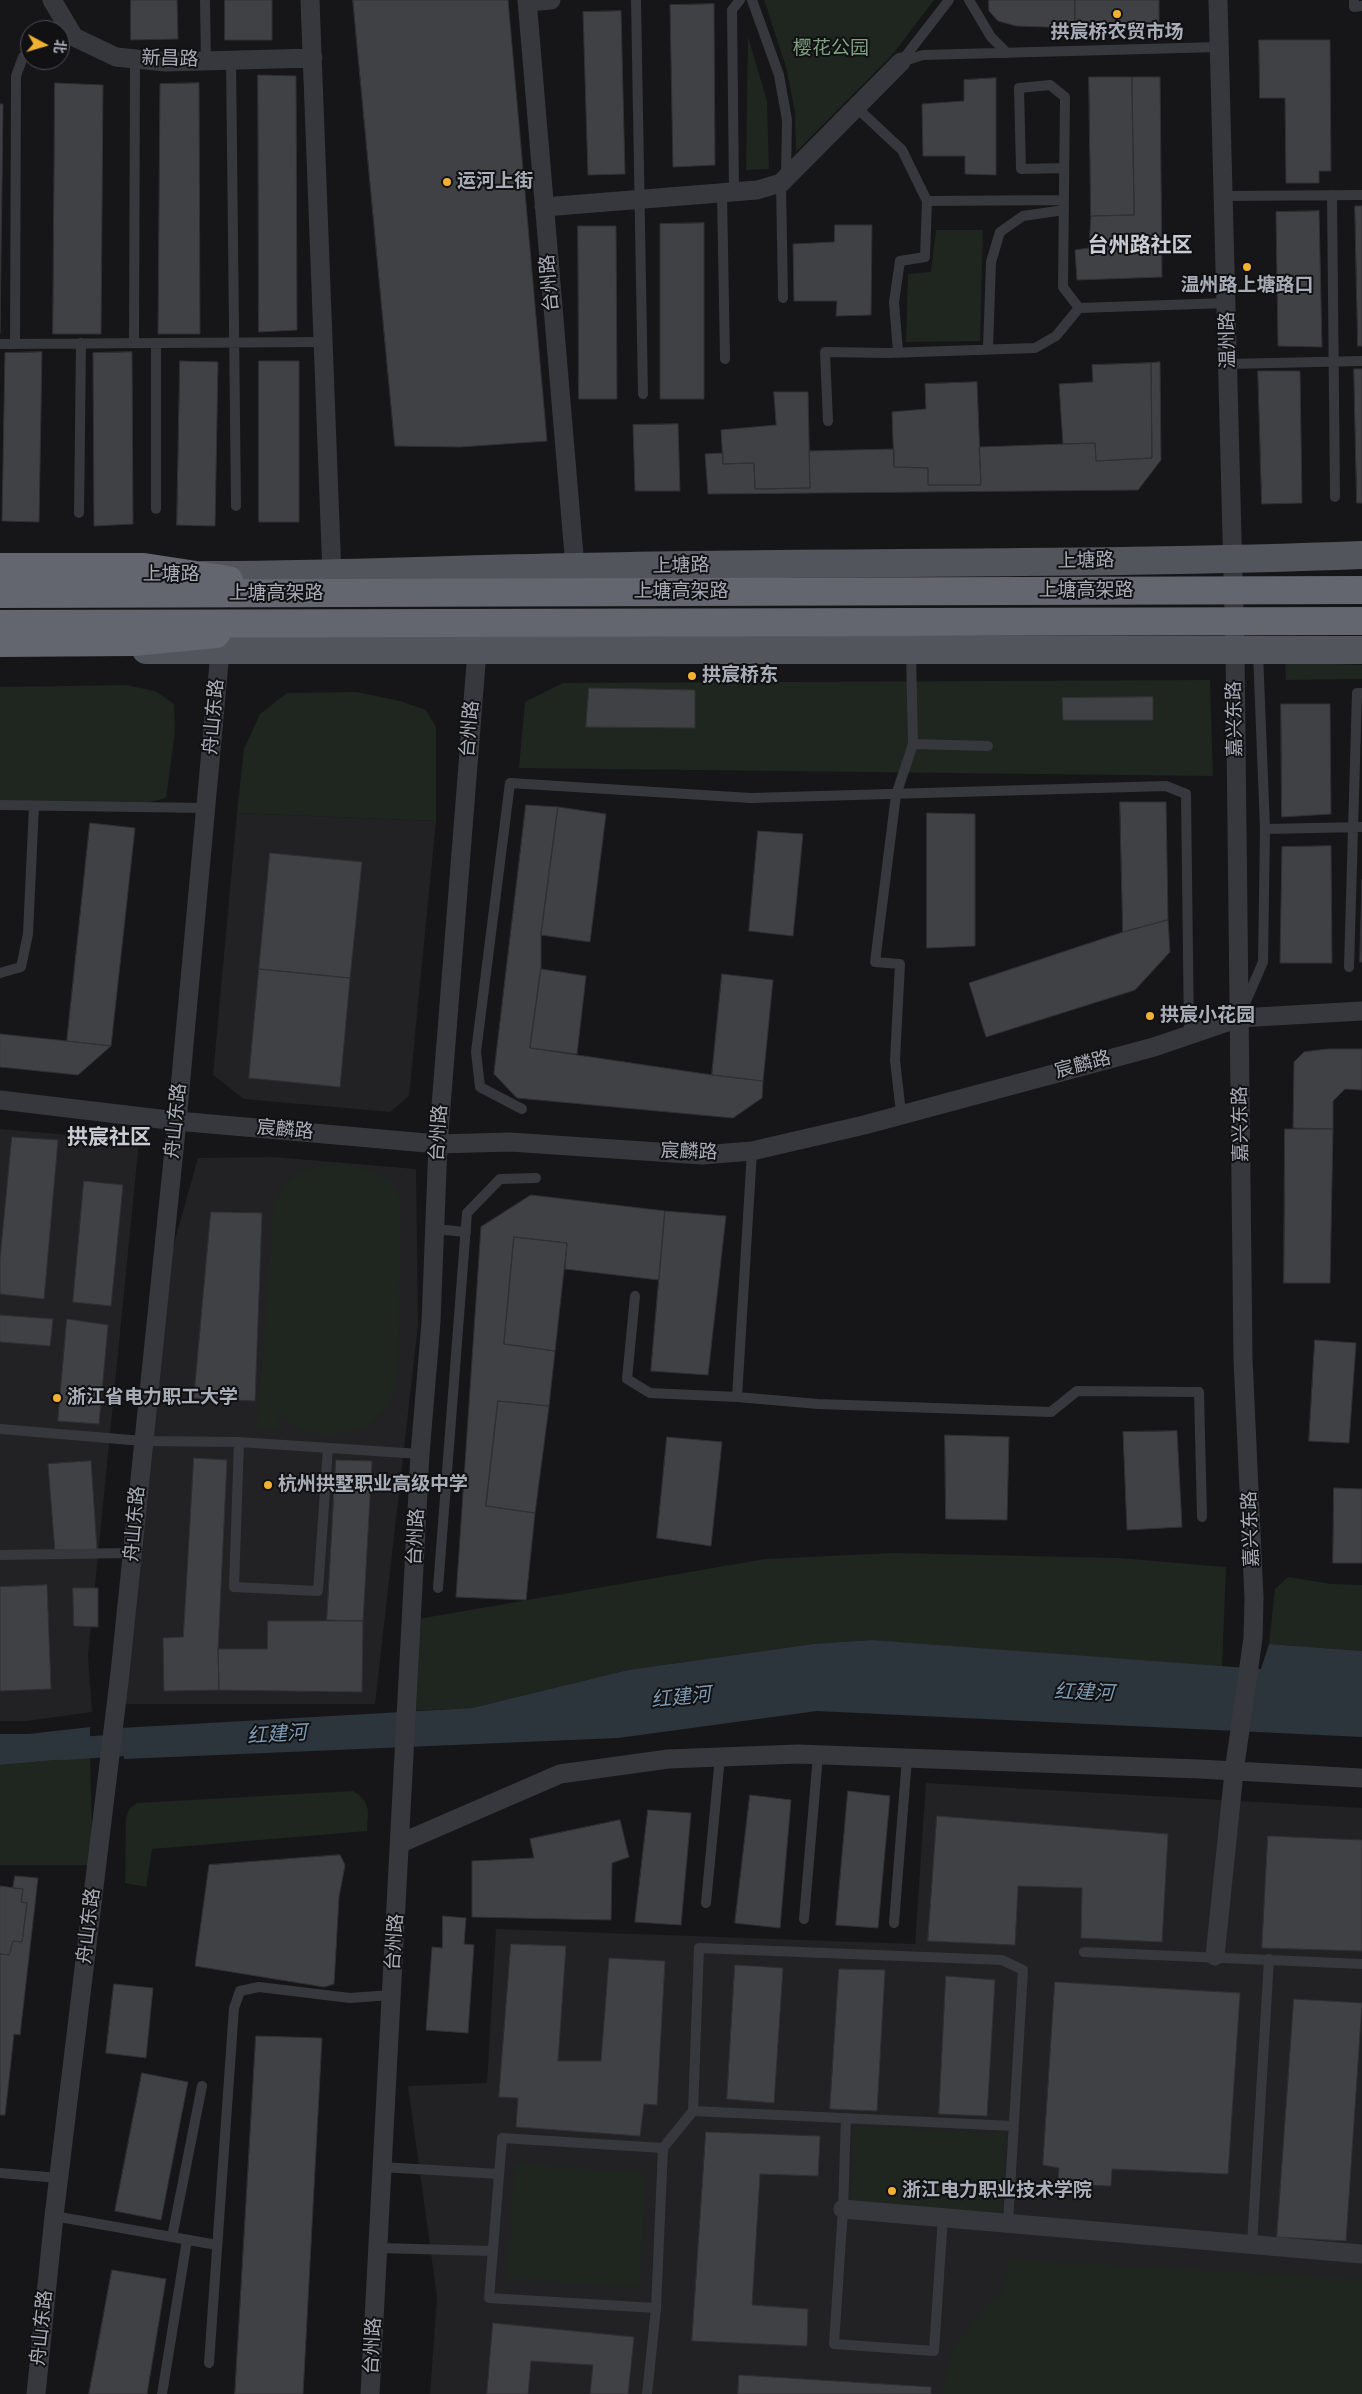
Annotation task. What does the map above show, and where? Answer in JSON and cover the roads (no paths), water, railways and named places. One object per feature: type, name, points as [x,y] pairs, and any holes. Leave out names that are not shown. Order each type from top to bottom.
[{"type":"highway","points":[[0,567],[144,568],[324,584]]},
{"type":"highway","name":"上塘高架路","points":[[0,594],[324,584],[1362,590]]},
{"type":"highway","name":"上塘高架路","points":[[0,624],[1362,621]]},
{"type":"highway","points":[[0,643],[133,642],[320,623]]},
{"type":"main road","name":"上塘路","points":[[0,576],[324,584],[575,567],[1232,560],[1362,555]]},
{"type":"main road","points":[[0,648],[220,652],[1362,650]]},
{"type":"street","name":"新昌路","points":[[52,0],[60,20]]},
{"type":"street","points":[[310,0],[323,342],[324,584]]},
{"type":"street","points":[[527,1],[551,0]]},
{"type":"street","name":"温州路","points":[[1218,0],[1232,560],[1246,651]]},
{"type":"street","name":"台州路","points":[[527,1],[575,567]]},
{"type":"street","name":"新昌路","points":[[70,39],[116,56],[165,62],[312,58]]},
{"type":"street","points":[[544,207],[757,190],[784,181],[901,62]]},
{"type":"street","name":"嘉兴东路","points":[[1215,1956],[1234,1772],[1253,1638],[1254,1598],[1243,1359],[1239,1018],[1246,651]]},
{"type":"street","name":"舟山东路","points":[[36,2394],[58,2178],[133,1553],[177,1120],[220,652]]},
{"type":"street","name":"台州路","points":[[370,2394],[401,1843],[420,1454],[431,1322],[438,1144],[477,652]]},
{"type":"street","name":"宸麟路","points":[[0,1100],[177,1120],[438,1144],[510,1142],[702,1155],[752,1151],[864,1125],[901,1113],[1189,1036],[1239,1018],[1362,1011]]},
{"type":"street","points":[[401,1843],[560,1774],[668,1759],[818,1755],[1362,1778]]},
{"type":"street","points":[[843,2209],[1362,2254]]},
{"type":"lane","points":[[205,0],[206,61]]},
{"type":"lane","points":[[636,0],[643,394]]},
{"type":"lane","points":[[725,359],[732,10],[740,0]]},
{"type":"lane","points":[[752,0],[779,75],[787,120],[784,181],[783,298]]},
{"type":"lane","points":[[901,62],[950,0]]},
{"type":"lane","points":[[969,0],[991,38],[1007,53]]},
{"type":"lane","points":[[1354,0],[1354,7],[1362,6]]},
{"type":"lane","points":[[901,62],[923,55],[1220,47]]},
{"type":"lane","points":[[134,343],[135,59]]},
{"type":"lane","points":[[231,60],[236,506]]},
{"type":"lane","points":[[16,344],[16,76],[20,65]]},
{"type":"lane","points":[[1064,168],[1021,169],[1019,88],[1050,85],[1065,97],[1063,286],[1079,308]]},
{"type":"lane","points":[[856,107],[902,150],[927,201],[925,257],[900,260],[894,302],[898,352]]},
{"type":"lane","points":[[1224,196],[1362,194]]},
{"type":"lane","points":[[1332,195],[1335,497]]},
{"type":"lane","points":[[927,201],[1064,205]]},
{"type":"lane","points":[[988,349],[992,262],[1000,232],[1023,216],[1064,205]]},
{"type":"lane","points":[[828,421],[825,352],[1035,348],[1056,336],[1079,308],[1227,303]]},
{"type":"lane","points":[[0,344],[323,342]]},
{"type":"lane","points":[[79,513],[81,343]]},
{"type":"lane","points":[[156,343],[156,509]]},
{"type":"lane","points":[[1228,364],[1362,361]]},
{"type":"lane","points":[[901,1113],[895,1060],[900,964],[875,962],[896,795],[913,744],[911,651]]},
{"type":"lane","points":[[1239,1018],[1263,962],[1265,829],[1246,651]]},
{"type":"lane","points":[[1349,966],[1358,827],[1357,693],[1362,694]]},
{"type":"lane","points":[[913,744],[988,746]]},
{"type":"lane","points":[[522,1109],[480,1087],[476,1052],[510,783],[750,798],[1166,786],[1186,794],[1189,1036]]},
{"type":"lane","points":[[0,805],[206,808]]},
{"type":"lane","points":[[0,973],[22,967],[28,934],[34,806]]},
{"type":"lane","points":[[1265,829],[1358,827]]},
{"type":"lane","points":[[737,1396],[752,1151]]},
{"type":"lane","points":[[438,1588],[467,1214],[500,1179],[536,1178]]},
{"type":"lane","points":[[434,1229],[466,1232]]},
{"type":"lane","points":[[635,1296],[628,1379],[650,1393],[737,1396],[818,1404],[1051,1412],[1077,1392],[1199,1392],[1202,1517]]},
{"type":"lane","points":[[0,1429],[143,1441],[239,1442],[420,1454]]},
{"type":"lane","points":[[239,1442],[234,1587],[318,1591],[328,1448]]},
{"type":"lane","points":[[0,1555],[133,1553]]},
{"type":"lane","points":[[804,1919],[818,1755]]},
{"type":"lane","points":[[706,1903],[720,1757]]},
{"type":"lane","points":[[894,1923],[907,1758]]},
{"type":"lane","points":[[647,2394],[656,2308],[663,2148],[693,2111],[699,1948],[1002,1960],[1023,1970],[1008,2223]]},
{"type":"lane","points":[[1084,1952],[1215,1956],[1362,1964]]},
{"type":"lane","points":[[1252,2244],[1270,1959]]},
{"type":"lane","points":[[208,2363],[234,2008],[240,1991],[259,1987],[350,1998],[391,1995]]},
{"type":"lane","points":[[172,2237],[202,2086]]},
{"type":"lane","points":[[693,2111],[1014,2126]]},
{"type":"lane","points":[[846,2118],[843,2209],[834,2344],[934,2351],[943,2217]]},
{"type":"lane","points":[[656,2308],[489,2298],[502,2138],[663,2148]]},
{"type":"lane","points":[[382,2167],[499,2174]]},
{"type":"lane","points":[[0,2173],[58,2178]]},
{"type":"lane","points":[[54,2216],[217,2245]]},
{"type":"lane","points":[[162,2394],[187,2240]]},
{"type":"lane","points":[[378,2248],[493,2251]]},
{"type":"water","points":[[872,1640],[1261,1669],[1269,1644],[1362,1651],[1362,1737],[817,1711],[618,1738],[124,1759],[121,1728],[472,1708],[628,1670],[813,1644]]},
{"type":"water","points":[[90,1727],[90,1757],[0,1765],[0,1734],[29,1734]]},
{"type":"waterway","name":"红建河","points":[[0,1747],[64,1749],[154,1743]]},
{"type":"place","name":"拱宸桥农贸市场","points":[[1117,14]]},
{"type":"place","name":"运河上街","points":[[447,182]]},
{"type":"place","name":"温州路上塘路口","points":[[1247,267]]},
{"type":"place","name":"拱宸桥东","points":[[692,676]]},
{"type":"place","name":"拱宸小花园","points":[[1150,1016]]},
{"type":"place","name":"浙江省电力职工大学","points":[[57,1398]]},
{"type":"place","name":"杭州拱墅职业高级中学","points":[[268,1485]]},
{"type":"place","name":"浙江电力职业技术学院","points":[[892,2191]]},
{"type":"district","name":"台州路社区","points":[[1140,246]]},
{"type":"district","name":"拱宸社区","points":[[109,1138]]},
{"type":"park label","name":"樱花公园","points":[[831,49]]}]
